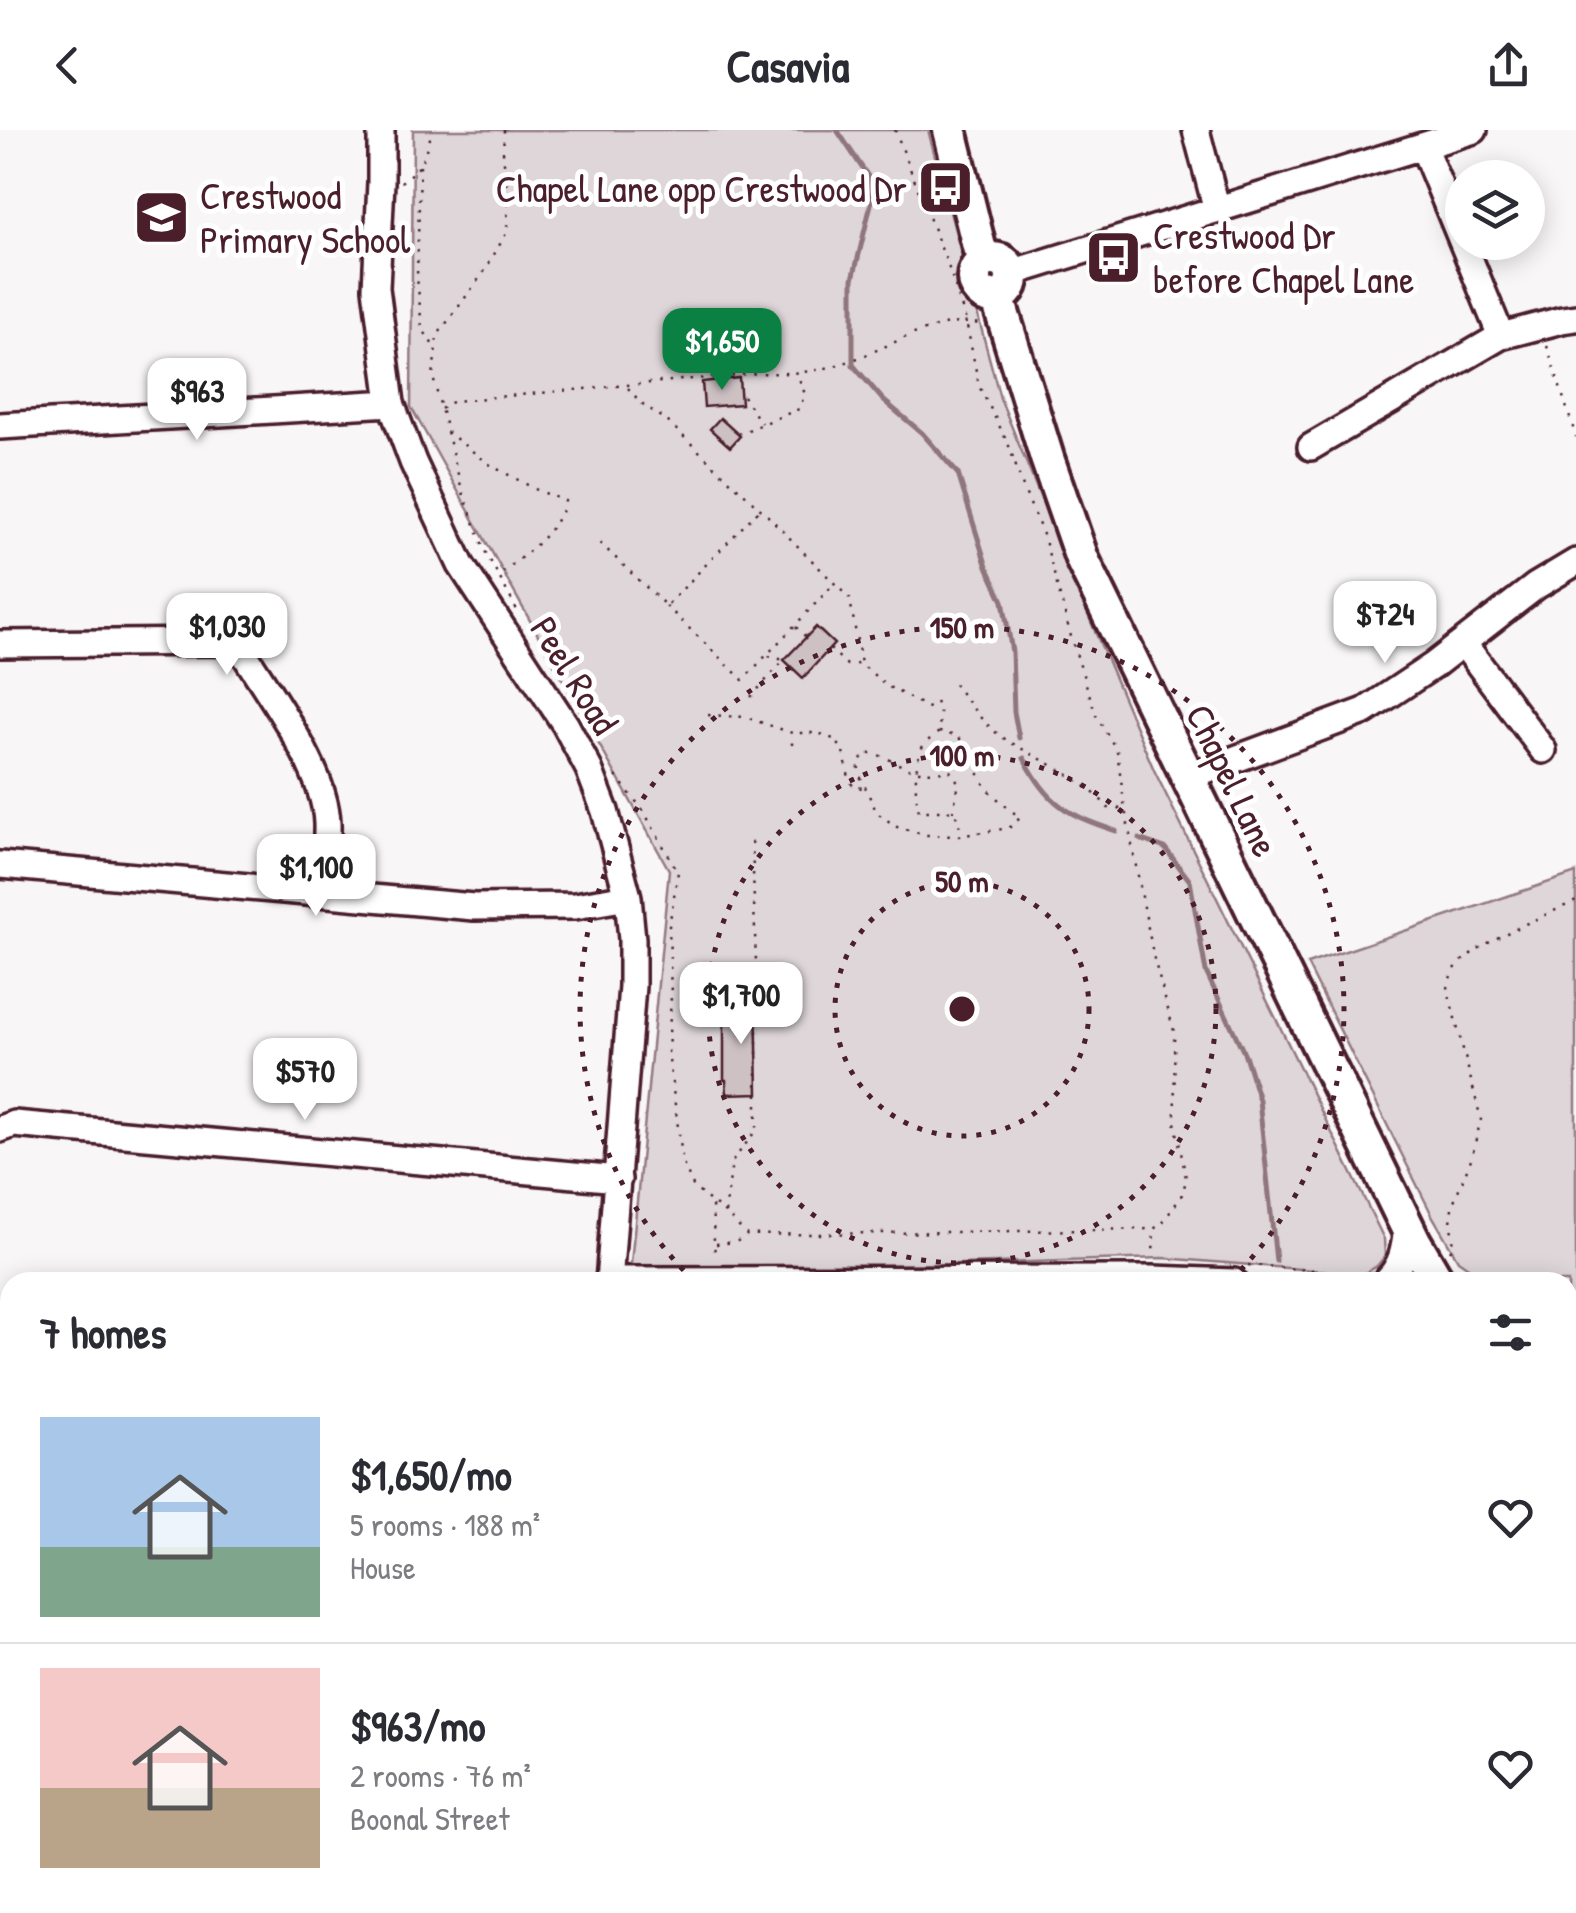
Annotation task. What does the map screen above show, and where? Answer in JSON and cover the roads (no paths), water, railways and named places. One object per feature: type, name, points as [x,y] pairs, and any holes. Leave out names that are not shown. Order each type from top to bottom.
[{"type":"main road","name":"Chapel Lane","points":[[950,130],[979,247],[1000,287],[1046,458],[1082,560],[1408,1226],[1436,1272]]},
{"type":"street","name":"Peel Road","points":[[382,130],[376,288],[392,404],[412,462],[461,565],[589,769],[605,811],[628,897],[632,986],[611,1272]]},
{"type":"street","points":[[1196,130],[1217,210]]},
{"type":"street","points":[[1000,287],[1217,210],[1474,130]]},
{"type":"street","points":[[1424,146],[1501,336]]},
{"type":"street","points":[[1311,447],[1501,336],[1576,318]]},
{"type":"street","points":[[0,426],[392,404]]},
{"type":"street","points":[[1187,776],[1366,711],[1536,586],[1576,562]]},
{"type":"street","points":[[0,644],[223,642],[242,650],[312,766],[323,794],[327,823],[322,892]]},
{"type":"street","points":[[1463,642],[1543,750]]},
{"type":"street","points":[[0,865],[512,908],[576,906],[628,897]]},
{"type":"street","points":[[0,1129],[14,1124],[618,1179]]},
{"type":"street","points":[[1394,1272],[1402,1260],[1408,1226]]},
{"type":"waterway","points":[[837,130],[869,178],[871,204],[853,279],[853,365],[958,474],[986,564],[1003,601],[1012,652],[1019,738]]},
{"type":"waterway","points":[[1024,758],[1042,787],[1061,806],[1116,831]]},
{"type":"waterway","points":[[1139,839],[1165,848],[1190,881],[1206,972],[1245,1055],[1259,1100],[1276,1261]]},
{"type":"place","name":"Chapel Lane opp Crestwood Dr","points":[[946,188]]},
{"type":"place","name":"Crestwood Primary School","points":[[161,217]]},
{"type":"place","name":"Crestwood Dr before Chapel Lane","points":[[1114,257]]}]
